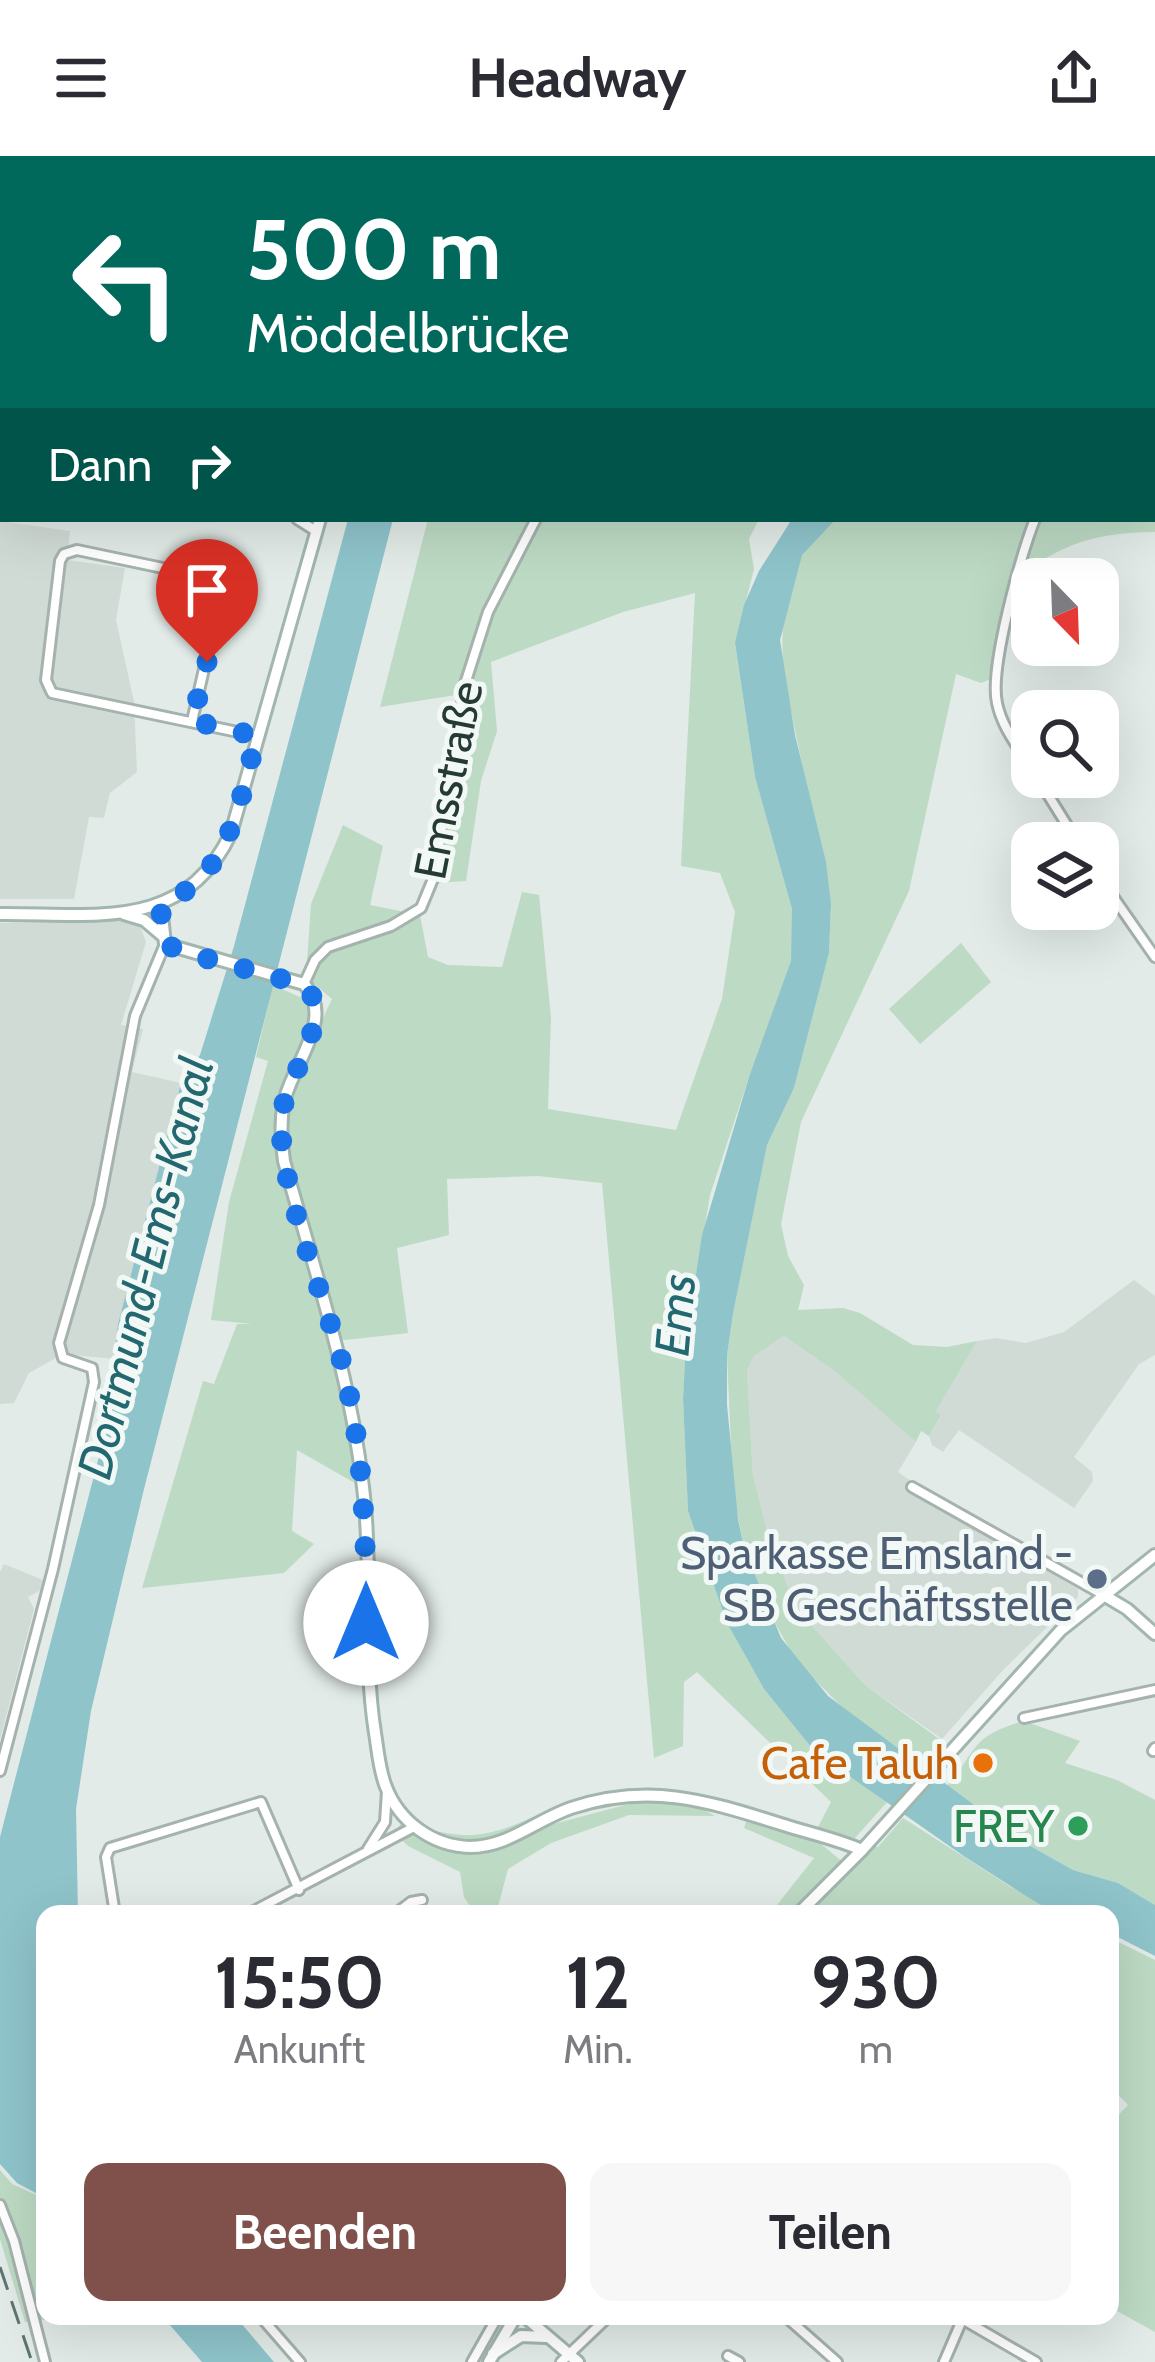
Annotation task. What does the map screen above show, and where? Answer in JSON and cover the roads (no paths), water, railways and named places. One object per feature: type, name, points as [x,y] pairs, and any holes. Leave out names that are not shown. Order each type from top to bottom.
[{"type":"street","name":"Emsstraße","points":[[299,983],[328,947],[391,926],[421,908],[433,879],[465,684],[488,611],[534,522]]},
{"type":"street","points":[[1011,736],[995,698],[998,662],[1033,522]]},
{"type":"street","points":[[0,914],[121,912],[160,905],[200,881],[217,862],[231,833],[318,525]]},
{"type":"street","points":[[192,721],[220,580],[76,550],[64,554],[59,561],[46,680],[49,689],[257,736]]},
{"type":"street","points":[[0,1771],[94,1382],[92,1368],[63,1358],[59,1343],[99,1205],[135,1016],[164,941],[160,905]]},
{"type":"street","points":[[1119,905],[1155,957]]},
{"type":"street","points":[[121,912],[144,920],[164,941],[206,959],[299,983],[313,994],[318,1011],[287,1088],[281,1139],[343,1365],[360,1467],[369,1692],[387,1790],[380,1836],[363,1856]]},
{"type":"street","points":[[912,1486],[1127,1609],[1155,1634]]},
{"type":"street","points":[[807,1905],[953,1751],[1011,1681],[1102,1594],[1155,1555]]},
{"type":"street","points":[[1024,1718],[1155,1690]]},
{"type":"street","points":[[387,1790],[414,1826],[465,1847],[490,1845],[567,1809],[652,1793],[724,1806],[862,1850]]},
{"type":"street","points":[[114,1905],[106,1857],[110,1848],[261,1802],[299,1890]]},
{"type":"street","points":[[267,1905],[414,1826]]},
{"type":"street","points":[[407,1905],[422,1900]]},
{"type":"street","points":[[0,2205],[45,2362]]},
{"type":"street","points":[[271,2325],[300,2362]]},
{"type":"street","points":[[472,2362],[494,2325]]},
{"type":"street","points":[[491,2358],[514,2325]]},
{"type":"street","points":[[532,2325],[564,2357],[578,2362]]},
{"type":"street","points":[[564,2357],[599,2325]]},
{"type":"street","points":[[795,2325],[837,2362]]},
{"type":"street","points":[[944,2362],[957,2325]]},
{"type":"street","points":[[972,2325],[1036,2362]]},
{"type":"street","points":[[491,2358],[521,2336],[549,2338]]},
{"type":"street","points":[[728,2356],[739,2362]]},
{"type":"water","name":"Dortmund-Ems-Kanal","points":[[347,522],[392,522],[91,1711],[76,1809],[78,1905],[36,1905],[36,2193],[17,2183],[0,2164],[0,1837],[103,1441],[118,1324],[181,1083],[200,1055],[234,946]]},
{"type":"water","points":[[790,522],[833,522],[802,555],[780,640],[831,904],[829,953],[794,1088],[767,1145],[727,1355],[727,1405],[744,1548],[781,1638],[828,1696],[1025,1843],[1073,1870],[1118,1883],[1155,1905],[1155,1956],[1119,1938],[1119,1905],[1039,1904],[815,1752],[764,1689],[727,1623],[688,1511],[683,1399],[702,1235],[749,1077],[791,961],[792,909],[755,777],[735,643],[759,571]]},
{"type":"water","points":[[170,2325],[243,2325],[274,2362],[202,2362]]},
{"type":"railway","points":[[0,2267],[32,2362]]},
{"type":"place","name":"Sparkasse Emsland - SB Geschäftsstelle","points":[[1097,1579]]},
{"type":"place","name":"Cafe Taluh","points":[[983,1763]]},
{"type":"place","name":"FREY","points":[[1078,1826]]},
{"type":"water label","name":"Ems","points":[[675,1315]]}]
